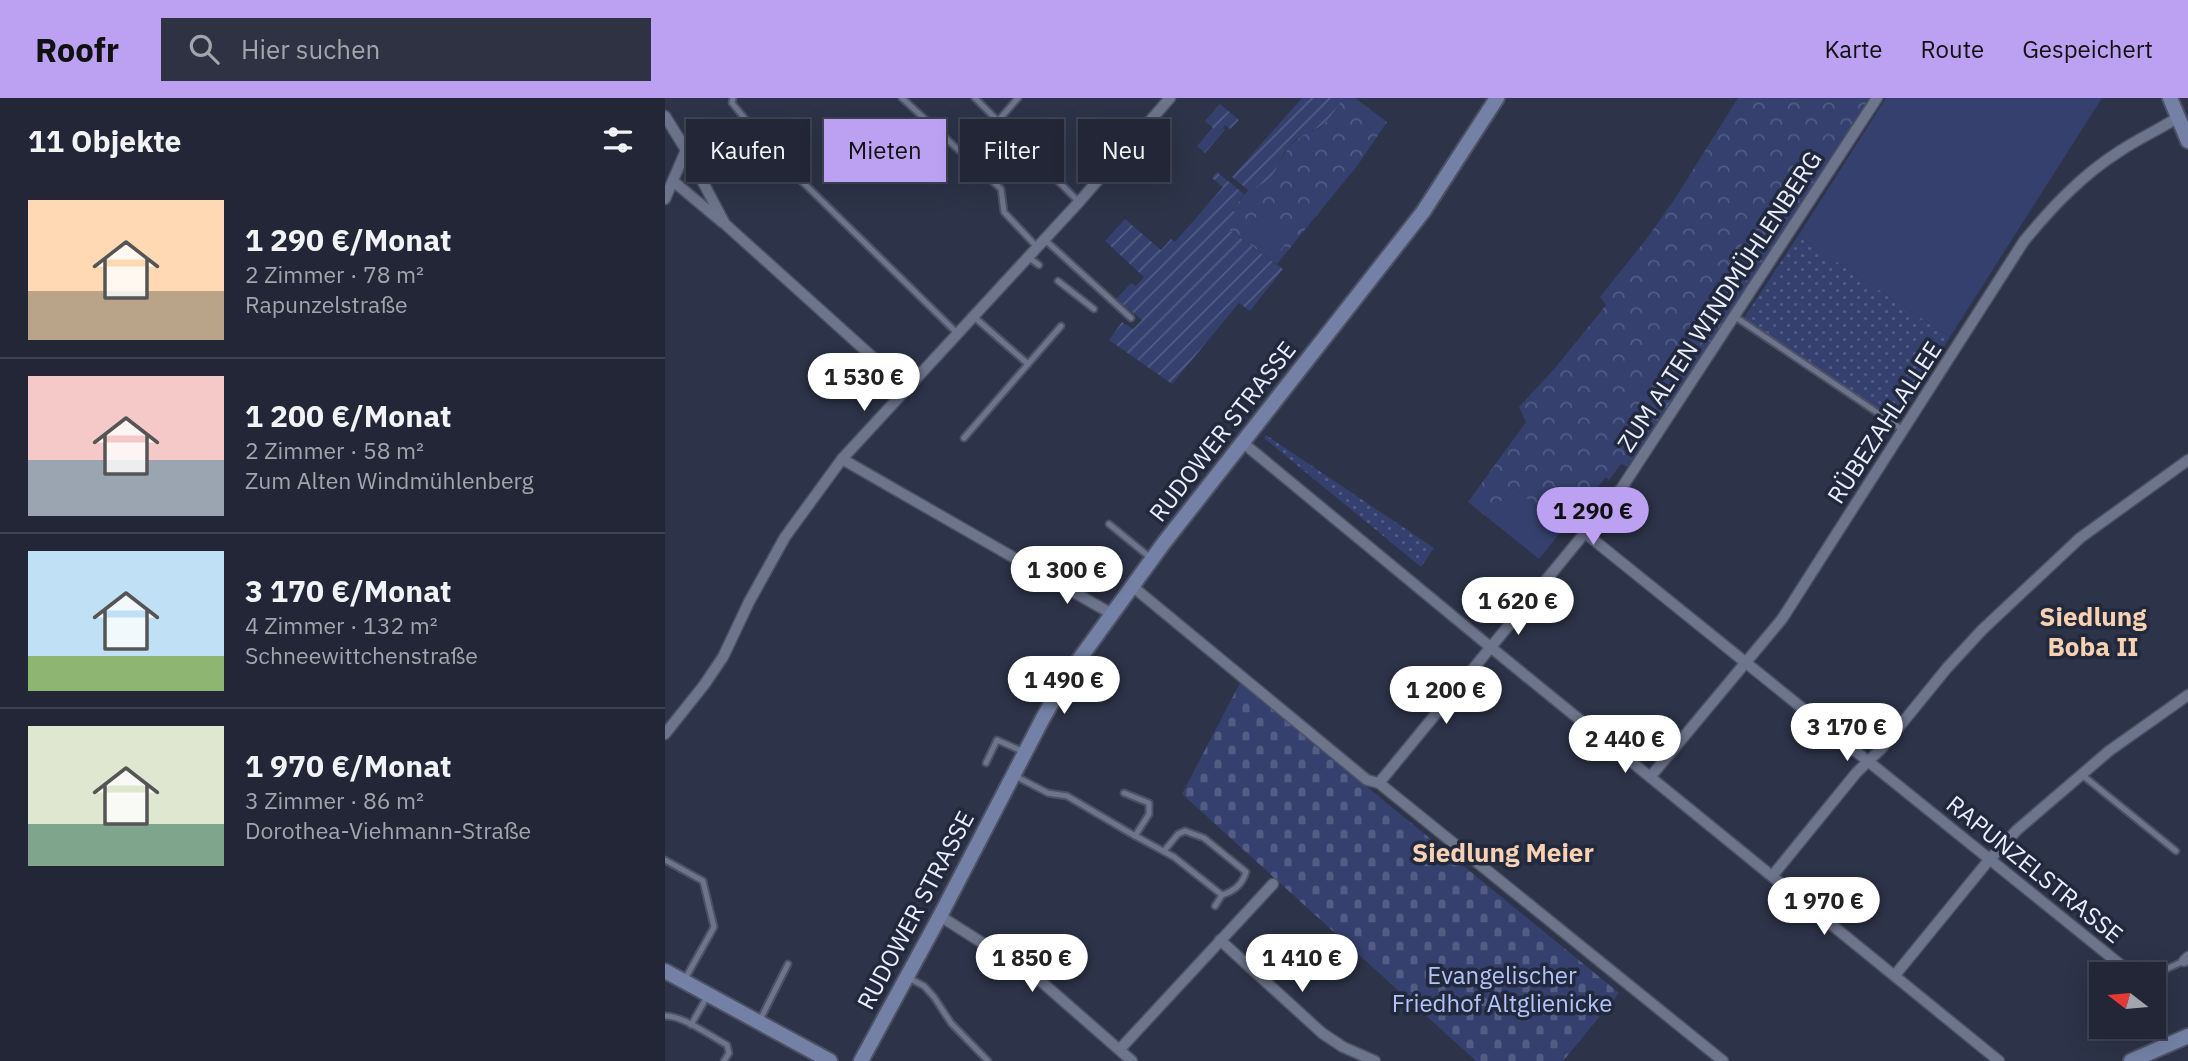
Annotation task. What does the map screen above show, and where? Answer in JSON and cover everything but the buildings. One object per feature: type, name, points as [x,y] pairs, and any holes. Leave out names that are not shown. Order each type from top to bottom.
[{"type":"street","points":[[665,734],[723,657],[749,602],[785,537],[842,459],[1079,202],[1170,98]]},
{"type":"street","name":"RUDOWER STRASSE","points":[[861,1061],[1067,676],[1152,559],[1423,212],[1497,98]]},
{"type":"street","name":"ZUM ALTEN WINDMÜHLENBERG","points":[[1379,783],[1585,533],[1634,469],[1877,98]]},
{"type":"street","points":[[2168,99],[2188,141]]},
{"type":"street","points":[[665,116],[686,150],[665,199]]},
{"type":"street","name":"RÜBEZAHLALLEE","points":[[1651,776],[1782,619],[2024,241],[2048,212],[2084,178],[2119,151],[2177,118]]},
{"type":"street","points":[[673,180],[907,388]]},
{"type":"street","points":[[703,182],[725,224]]},
{"type":"street","points":[[1242,442],[1999,1061]]},
{"type":"street","points":[[842,459],[1112,614]]},
{"type":"street","points":[[1773,875],[1947,668],[2026,587],[2080,538],[2188,460]]},
{"type":"street","name":"RAPUNZELSTRASSE","points":[[1585,533],[2116,962]]},
{"type":"street","points":[[1132,586],[1367,780],[1379,783],[1723,1061]]},
{"type":"street","points":[[1895,975],[1989,860],[2017,830],[2109,751],[2188,695]]},
{"type":"street","points":[[1120,1049],[1272,884]]},
{"type":"street","points":[[940,916],[1036,977],[1132,1061]]},
{"type":"street","points":[[1220,940],[1322,1033],[1343,1047],[1375,1061]]},
{"type":"street","points":[[665,971],[830,1061]]},
{"type":"street","points":[[2131,1061],[2188,1036]]},
{"type":"lane","points":[[733,98],[732,103],[774,154],[957,332]]},
{"type":"lane","points":[[902,98],[1001,189],[1004,212],[1131,318]]},
{"type":"lane","points":[[975,98],[996,119]]},
{"type":"lane","points":[[1000,119],[1018,98]]},
{"type":"lane","points":[[1059,182],[1079,202]]},
{"type":"lane","points":[[1028,257],[1039,265]]},
{"type":"lane","points":[[1058,281],[1094,309]]},
{"type":"lane","points":[[973,316],[1028,364]]},
{"type":"lane","points":[[1734,316],[1903,430]]},
{"type":"lane","points":[[964,438],[1061,326]]},
{"type":"lane","points":[[1109,524],[1152,559]]},
{"type":"lane","points":[[986,763],[997,740],[1024,752]]},
{"type":"lane","points":[[1013,774],[1048,793],[1067,796],[1164,851],[1222,895]]},
{"type":"lane","points":[[2081,774],[2176,851]]},
{"type":"lane","points":[[1124,793],[1149,803],[1149,814],[1135,836]]},
{"type":"lane","points":[[1164,851],[1178,834],[1185,831],[1204,838],[1246,872],[1234,891],[1222,895],[1215,906]]},
{"type":"lane","points":[[665,860],[703,881],[713,927],[684,981]]},
{"type":"lane","points":[[2167,968],[2186,959]]},
{"type":"lane","points":[[759,1022],[788,964]]},
{"type":"lane","points":[[907,977],[924,986],[935,997],[951,1023],[988,1061]]},
{"type":"lane","points":[[691,1025],[708,995]]},
{"type":"lane","points":[[665,1016],[670,1015],[727,1045],[729,1053],[725,1061]]},
{"type":"lane","points":[[2163,1040],[2166,1046]]},
{"type":"green space","points":[[1302,98],[1333,98],[1340,103],[1322,125],[1288,147],[1268,180],[1248,190],[1232,177]]},
{"type":"green space","points":[[1333,98],[1355,98],[1387,122],[1357,166],[1277,264],[1225,227],[1232,210],[1248,190],[1272,175],[1289,146],[1326,122],[1340,103]]},
{"type":"green space","points":[[1738,98],[1872,98],[1693,374],[1690,372],[1628,467],[1621,464],[1609,480],[1606,477],[1563,529],[1513,487],[1488,518],[1468,502],[1526,422],[1519,407],[1606,305],[1600,297],[1676,197]]},
{"type":"green space","points":[[1886,98],[2102,98],[1950,337],[1798,236]]},
{"type":"green space","points":[[1220,104],[1239,120],[1230,129],[1225,125],[1225,130],[1205,153],[1197,146],[1213,128],[1205,121]]},
{"type":"green space","points":[[1217,172],[1244,194],[1232,210],[1236,213],[1225,227],[1283,269],[1250,311],[1239,303],[1172,384],[1109,340],[1122,322],[1133,329],[1142,320],[1116,299],[1131,283],[1136,286],[1144,277],[1105,241],[1125,219],[1161,250],[1171,239],[1175,242],[1223,187],[1212,178]]},
{"type":"green space","points":[[1260,212],[1286,243],[1273,259],[1241,236]]},
{"type":"green space","points":[[1798,236],[1950,337],[1896,421],[1744,318]]},
{"type":"green space","points":[[1266,435],[1434,548],[1421,567],[1264,438]]},
{"type":"green space","points":[[1513,487],[1563,529],[1539,559],[1488,518]]},
{"type":"green space","name":"Evangelischer Friedhof Altglienicke","points":[[1240,683],[1619,993],[1563,1061],[1476,1061],[1182,794]]},
{"type":"district","name":"Siedlung Boba II","points":[[2093,631]]},
{"type":"district","name":"Siedlung Meier","points":[[1503,852]]}]
